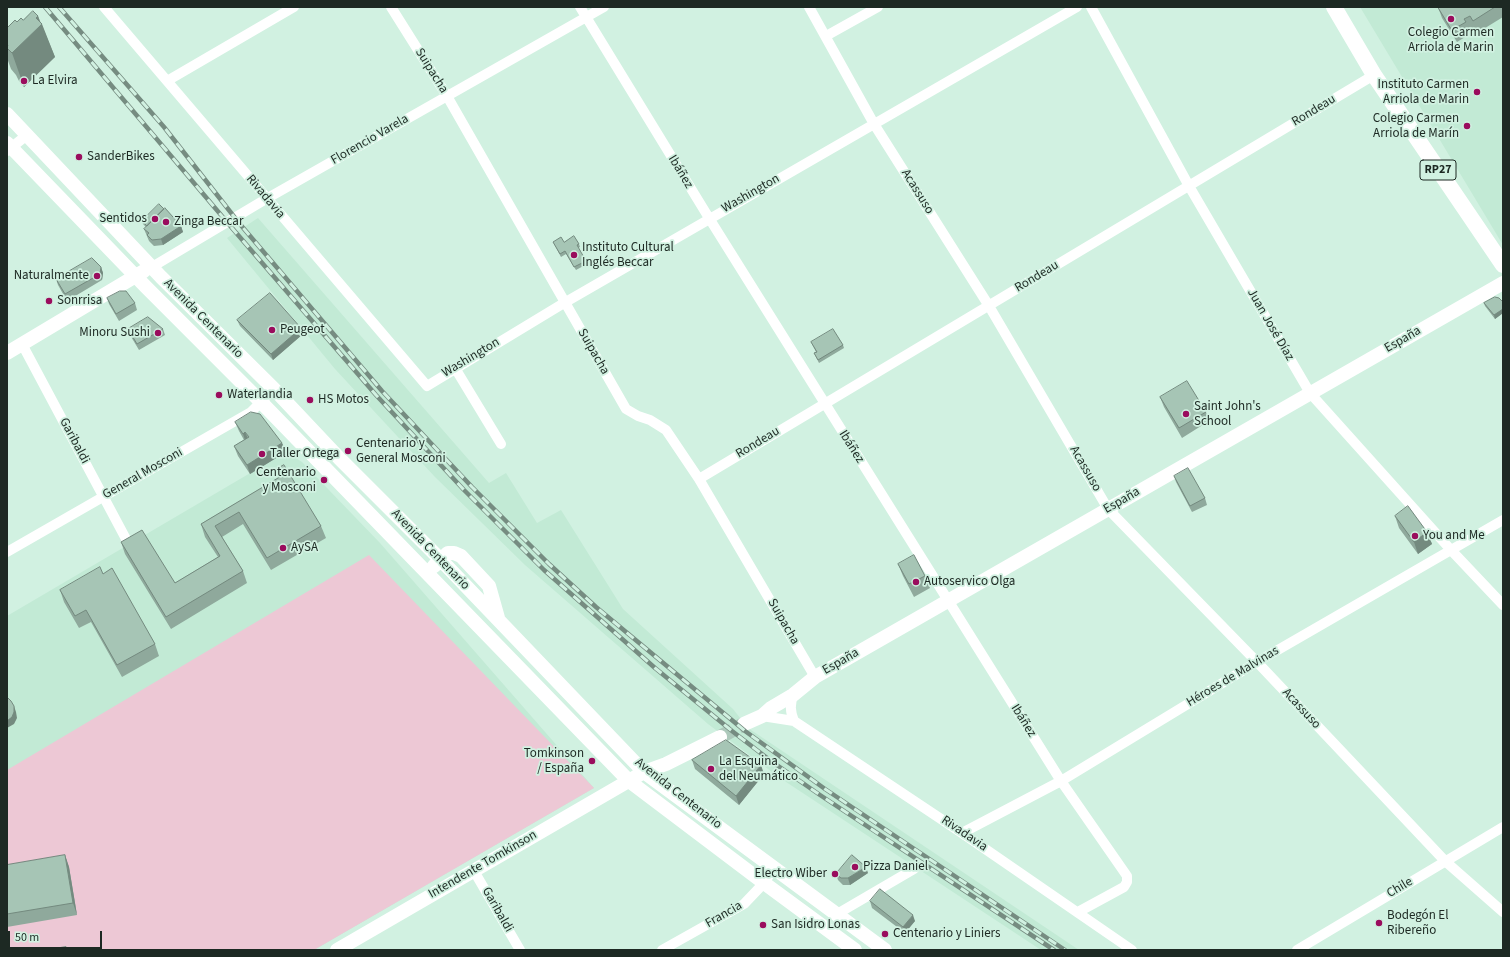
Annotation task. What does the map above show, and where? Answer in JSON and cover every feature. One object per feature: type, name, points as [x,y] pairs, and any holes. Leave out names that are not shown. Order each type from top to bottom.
[{"type":"main road","name":"RP27","points":[[1334,7],[1374,75],[1503,265]]},
{"type":"main road","name":"Avenida Centenario","points":[[7,114],[152,267],[441,560],[448,553],[454,552],[462,556],[489,586],[498,620],[644,772],[775,867],[885,950]]},
{"type":"main road","name":"Avenida Centenario","points":[[9,148],[261,402],[629,781],[855,950]]},
{"type":"main road","name":"Florencio Varela","points":[[7,353],[136,275],[152,267]]},
{"type":"main road","name":"España","points":[[744,724],[762,716],[771,708],[793,695],[815,677],[1503,283]]},
{"type":"main road","points":[[427,573],[441,560]]},
{"type":"main road","points":[[629,781],[644,772],[666,764],[720,737]]},
{"type":"main road","name":"Intendente Tomkinson","points":[[337,950],[629,781]]},
{"type":"street","name":"Rivadavia","points":[[104,7],[426,386]]},
{"type":"street","points":[[167,81],[294,7]]},
{"type":"street","name":"Suipacha","points":[[391,7],[447,96],[626,409],[638,416],[650,420],[666,430],[699,479],[815,677]]},
{"type":"street","name":"Ibáñez","points":[[580,7],[709,218],[1060,781],[1127,876],[1127,882],[1124,887],[1078,912]]},
{"type":"street","name":"Florencio Varela","points":[[152,267],[266,199],[604,7]]},
{"type":"street","name":"Acassuso","points":[[809,7],[874,124],[989,306],[1108,509],[1257,662],[1446,861],[1503,912]]},
{"type":"street","points":[[826,36],[878,7]]},
{"type":"street","name":"Washington","points":[[426,386],[564,302],[1077,7]]},
{"type":"street","name":"Juan José Díaz","points":[[1091,7],[1189,186],[1310,393],[1451,550],[1503,605]]},
{"type":"street","name":"Rondeau","points":[[699,479],[1374,75]]},
{"type":"street","points":[[9,148],[27,135]]},
{"type":"street","name":"Garibaldi","points":[[22,344],[126,539]]},
{"type":"street","points":[[455,368],[501,444]]},
{"type":"street","name":"General Mosconi","points":[[7,552],[251,412],[274,389]]},
{"type":"street","name":"Héroes de Malvinas","points":[[962,833],[1060,781],[1257,662],[1503,520]]},
{"type":"street","points":[[793,695],[790,705],[790,712],[794,721]]},
{"type":"street","name":"Rivadavia","points":[[762,716],[794,721],[962,833],[1132,950]]},
{"type":"street","name":"Chile","points":[[1297,950],[1503,827]]},
{"type":"street","name":"Francia","points":[[662,950],[744,904],[764,883],[775,867]]},
{"type":"street","points":[[836,914],[914,869]]},
{"type":"street","name":"Garibaldi","points":[[474,871],[520,950]]},
{"type":"shaded area","name":"Colegio Carmen Arriola de Marín","points":[[1360,7],[1503,7],[1503,245]]},
{"type":"shaded area","points":[[258,218],[489,483],[506,473],[537,523],[561,510],[623,609],[733,709],[748,728],[1079,950],[1041,950],[780,778],[708,724],[525,565],[435,477],[335,369],[227,238]]},
{"type":"shaded area","name":"AySA","points":[[286,452],[302,462],[380,543],[594,788],[314,950],[7,950],[7,616]]},
{"type":"shaded area","name":"AySA","points":[[369,555],[594,788],[314,950],[7,950],[7,770]]},
{"type":"building","points":[[1438,7],[1495,7],[1473,21],[1470,16],[1464,19],[1466,22],[1452,30]]},
{"type":"building","points":[[33,11],[38,16],[36,18],[42,24],[12,53],[7,48],[7,28],[15,20],[17,22],[21,18],[23,20]]},
{"type":"building","points":[[159,204],[164,209],[147,226],[142,221]]},
{"type":"building","name":"Zinga Beccar","points":[[165,208],[181,226],[161,239],[152,240],[147,235],[149,233],[144,229]]},
{"type":"building","name":"Instituto Cultural Inglés Beccar","points":[[574,236],[586,261],[574,267],[565,251],[560,254],[553,242],[561,237],[564,242]]},
{"type":"building","points":[[92,258],[101,267],[100,274],[65,294],[56,279]]},
{"type":"building","points":[[120,291],[126,291],[135,303],[116,314],[107,298]]},
{"type":"building","name":"Peugeot","points":[[270,293],[301,328],[271,354],[237,320]]},
{"type":"building","points":[[1495,297],[1499,298],[1503,302],[1503,309],[1494,315],[1484,303]]},
{"type":"building","points":[[148,317],[163,329],[137,344],[128,329]]},
{"type":"building","points":[[833,329],[843,345],[818,360],[814,353],[817,352],[811,342]]},
{"type":"building","name":"Saint John's School","points":[[1187,381],[1206,412],[1179,428],[1160,397]]},
{"type":"building","points":[[251,412],[260,414],[282,443],[247,465],[234,446],[249,437],[245,432],[243,434],[235,422]]},
{"type":"building","name":"AySA","points":[[284,465],[321,526],[267,558],[239,512],[215,526],[243,571],[166,617],[121,542],[142,530],[175,583],[220,556],[201,524],[283,475],[279,468]]},
{"type":"building","points":[[1188,468],[1205,498],[1190,506],[1174,476]]},
{"type":"building","points":[[1408,506],[1427,532],[1414,542],[1395,516]]},
{"type":"building","points":[[914,555],[925,576],[909,584],[898,564]]},
{"type":"building","points":[[100,567],[103,574],[112,568],[155,644],[117,665],[86,610],[75,616],[60,590]]},
{"type":"building","points":[[7,697],[14,706],[14,712],[12,717],[7,721]]},
{"type":"building","points":[[726,740],[761,765],[736,796],[692,760]]},
{"type":"building","points":[[65,855],[73,903],[7,914],[7,865]]},
{"type":"building","points":[[852,855],[866,867],[848,878],[841,878],[836,874]]},
{"type":"building","points":[[880,889],[913,915],[903,927],[870,901]]},
{"type":"building","points":[[66,947],[66,950],[45,950]]},
{"type":"tunnel","points":[[720,737],[744,724]]},
{"type":"railway","points":[[45,7],[376,395],[464,490],[544,570],[655,668],[771,761],[1054,950]]},
{"type":"railway","points":[[59,7],[164,127],[239,223],[382,391],[472,487],[549,564],[596,607],[745,731],[825,789],[1065,950]]},
{"type":"place","name":"Colegio Carmen Arriola de Marin","points":[[1451,19]]},
{"type":"place","name":"La Elvira","points":[[24,81]]},
{"type":"place","name":"Instituto Carmen Arriola de Marin","points":[[1477,92]]},
{"type":"place","name":"Colegio Carmen Arriola de Marín","points":[[1467,126]]},
{"type":"place","name":"SanderBikes","points":[[79,157]]},
{"type":"place","name":"Sentidos","points":[[155,219]]},
{"type":"place","name":"Zinga Beccar","points":[[166,222]]},
{"type":"place","name":"Instituto Cultural Inglés Beccar","points":[[574,255]]},
{"type":"place","name":"Naturalmente","points":[[97,276]]},
{"type":"place","name":"Sonrrisa","points":[[49,301]]},
{"type":"place","name":"Peugeot","points":[[272,330]]},
{"type":"place","name":"Minoru Sushi","points":[[158,333]]},
{"type":"place","name":"Waterlandia","points":[[219,395]]},
{"type":"place","name":"HS Motos","points":[[310,400]]},
{"type":"place","name":"Saint John's School","points":[[1186,414]]},
{"type":"place","name":"Centenario y General Mosconi","points":[[348,451]]},
{"type":"place","name":"Taller Ortega","points":[[262,454]]},
{"type":"place","name":"Centenario y Mosconi","points":[[324,480]]},
{"type":"place","name":"You and Me","points":[[1415,536]]},
{"type":"place","name":"AySA","points":[[283,548]]},
{"type":"place","name":"Autoservico Olga","points":[[916,582]]},
{"type":"place","name":"Tomkinson / España","points":[[592,761]]},
{"type":"place","name":"La Esquina del Neumático","points":[[711,769]]},
{"type":"place","name":"Pizza Daniel","points":[[855,867]]},
{"type":"place","name":"Electro Wiber","points":[[835,874]]},
{"type":"place","name":"Bodegón El Ribereño","points":[[1379,923]]},
{"type":"place","name":"San Isidro Lonas","points":[[763,925]]},
{"type":"place","name":"Centenario y Liniers","points":[[885,934]]}]
